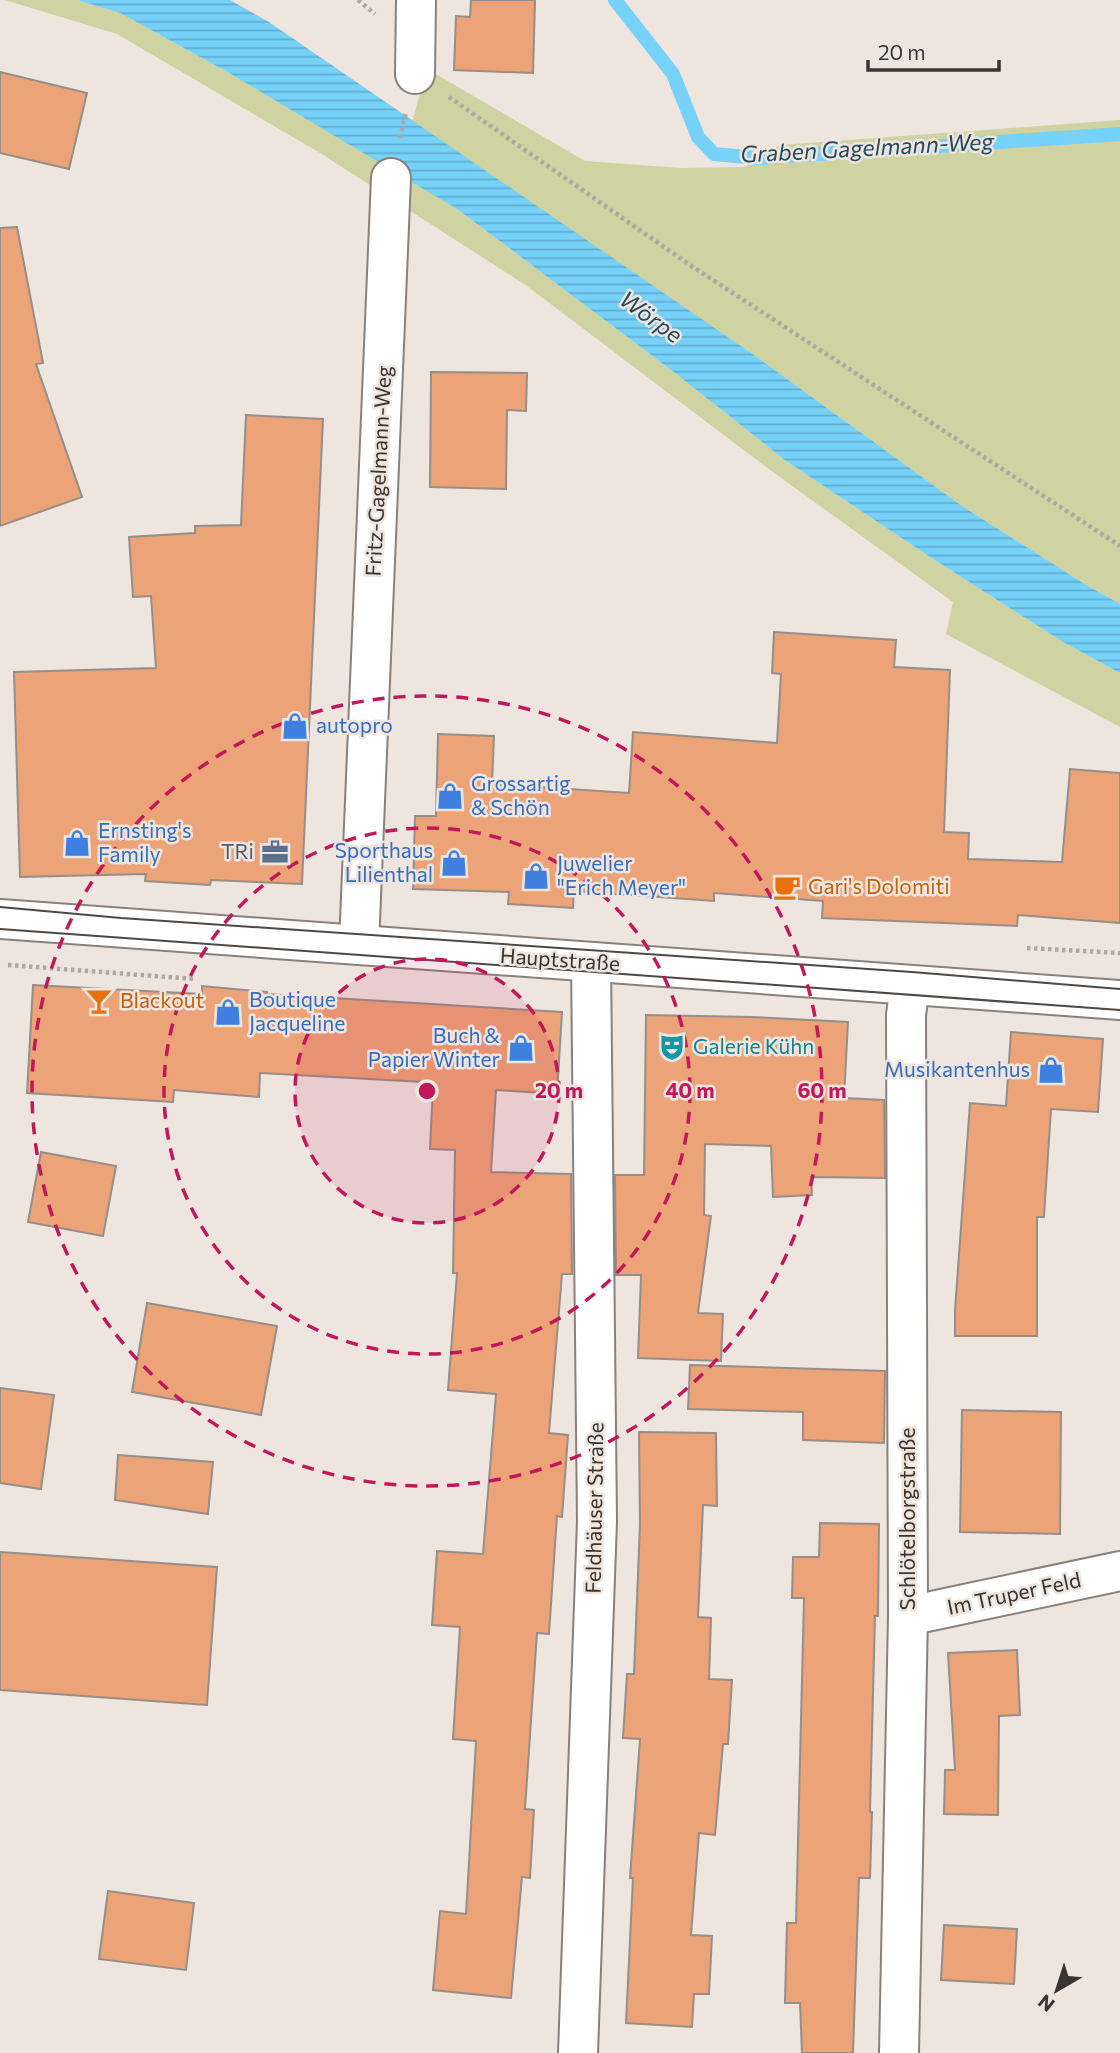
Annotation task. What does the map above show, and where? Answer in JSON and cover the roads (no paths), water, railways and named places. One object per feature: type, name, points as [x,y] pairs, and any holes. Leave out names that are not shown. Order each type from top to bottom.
[{"type":"street","points":[[415,74],[416,0]]},
{"type":"street","name":"Fritz-Gagelmann-Weg","points":[[359,945],[391,178]]},
{"type":"street","name":"Hauptstraße","points":[[0,919],[1120,1000]]},
{"type":"street","name":"Feldhäuser Straße","points":[[578,2053],[597,1521],[591,962]]},
{"type":"street","name":"Schlötelborgstraße","points":[[899,2053],[908,1616],[906,1015],[910,985]]},
{"type":"street","name":"Im Truper Feld","points":[[908,1616],[1120,1571]]},
{"type":"water","name":"Wörpe","points":[[77,0],[230,0],[269,22],[757,357],[962,506],[1120,604],[1120,673],[1063,642],[786,461],[675,373],[457,209],[231,74],[120,13]]},
{"type":"waterway","name":"Graben Gagelmann-Weg","points":[[615,0],[673,74],[698,137],[714,154],[757,158],[1120,134]]},
{"type":"tram line","points":[[0,907],[121,918],[912,972],[1120,989]]},
{"type":"tram line","points":[[0,929],[1120,1010]]},
{"type":"place","name":"autopro","points":[[295,726]]},
{"type":"place","name":"Grossartig & Schön","points":[[450,796]]},
{"type":"place","name":"Ernsting's Family","points":[[77,843]]},
{"type":"place","name":"TRi","points":[[275,852]]},
{"type":"place","name":"Sporthaus Lilienthal","points":[[454,863]]},
{"type":"place","name":"Juwelier \"Erich Meyer\"","points":[[536,876]]},
{"type":"place","name":"Gari's Dolomiti","points":[[787,887]]},
{"type":"place","name":"Blackout","points":[[99,1001]]},
{"type":"place","name":"Boutique Jacqueline","points":[[228,1012]]},
{"type":"place","name":"Galerie Kühn","points":[[672,1047]]},
{"type":"place","name":"Buch & Papier Winter","points":[[521,1048]]},
{"type":"place","name":"Musikantenhus","points":[[1051,1070]]}]
